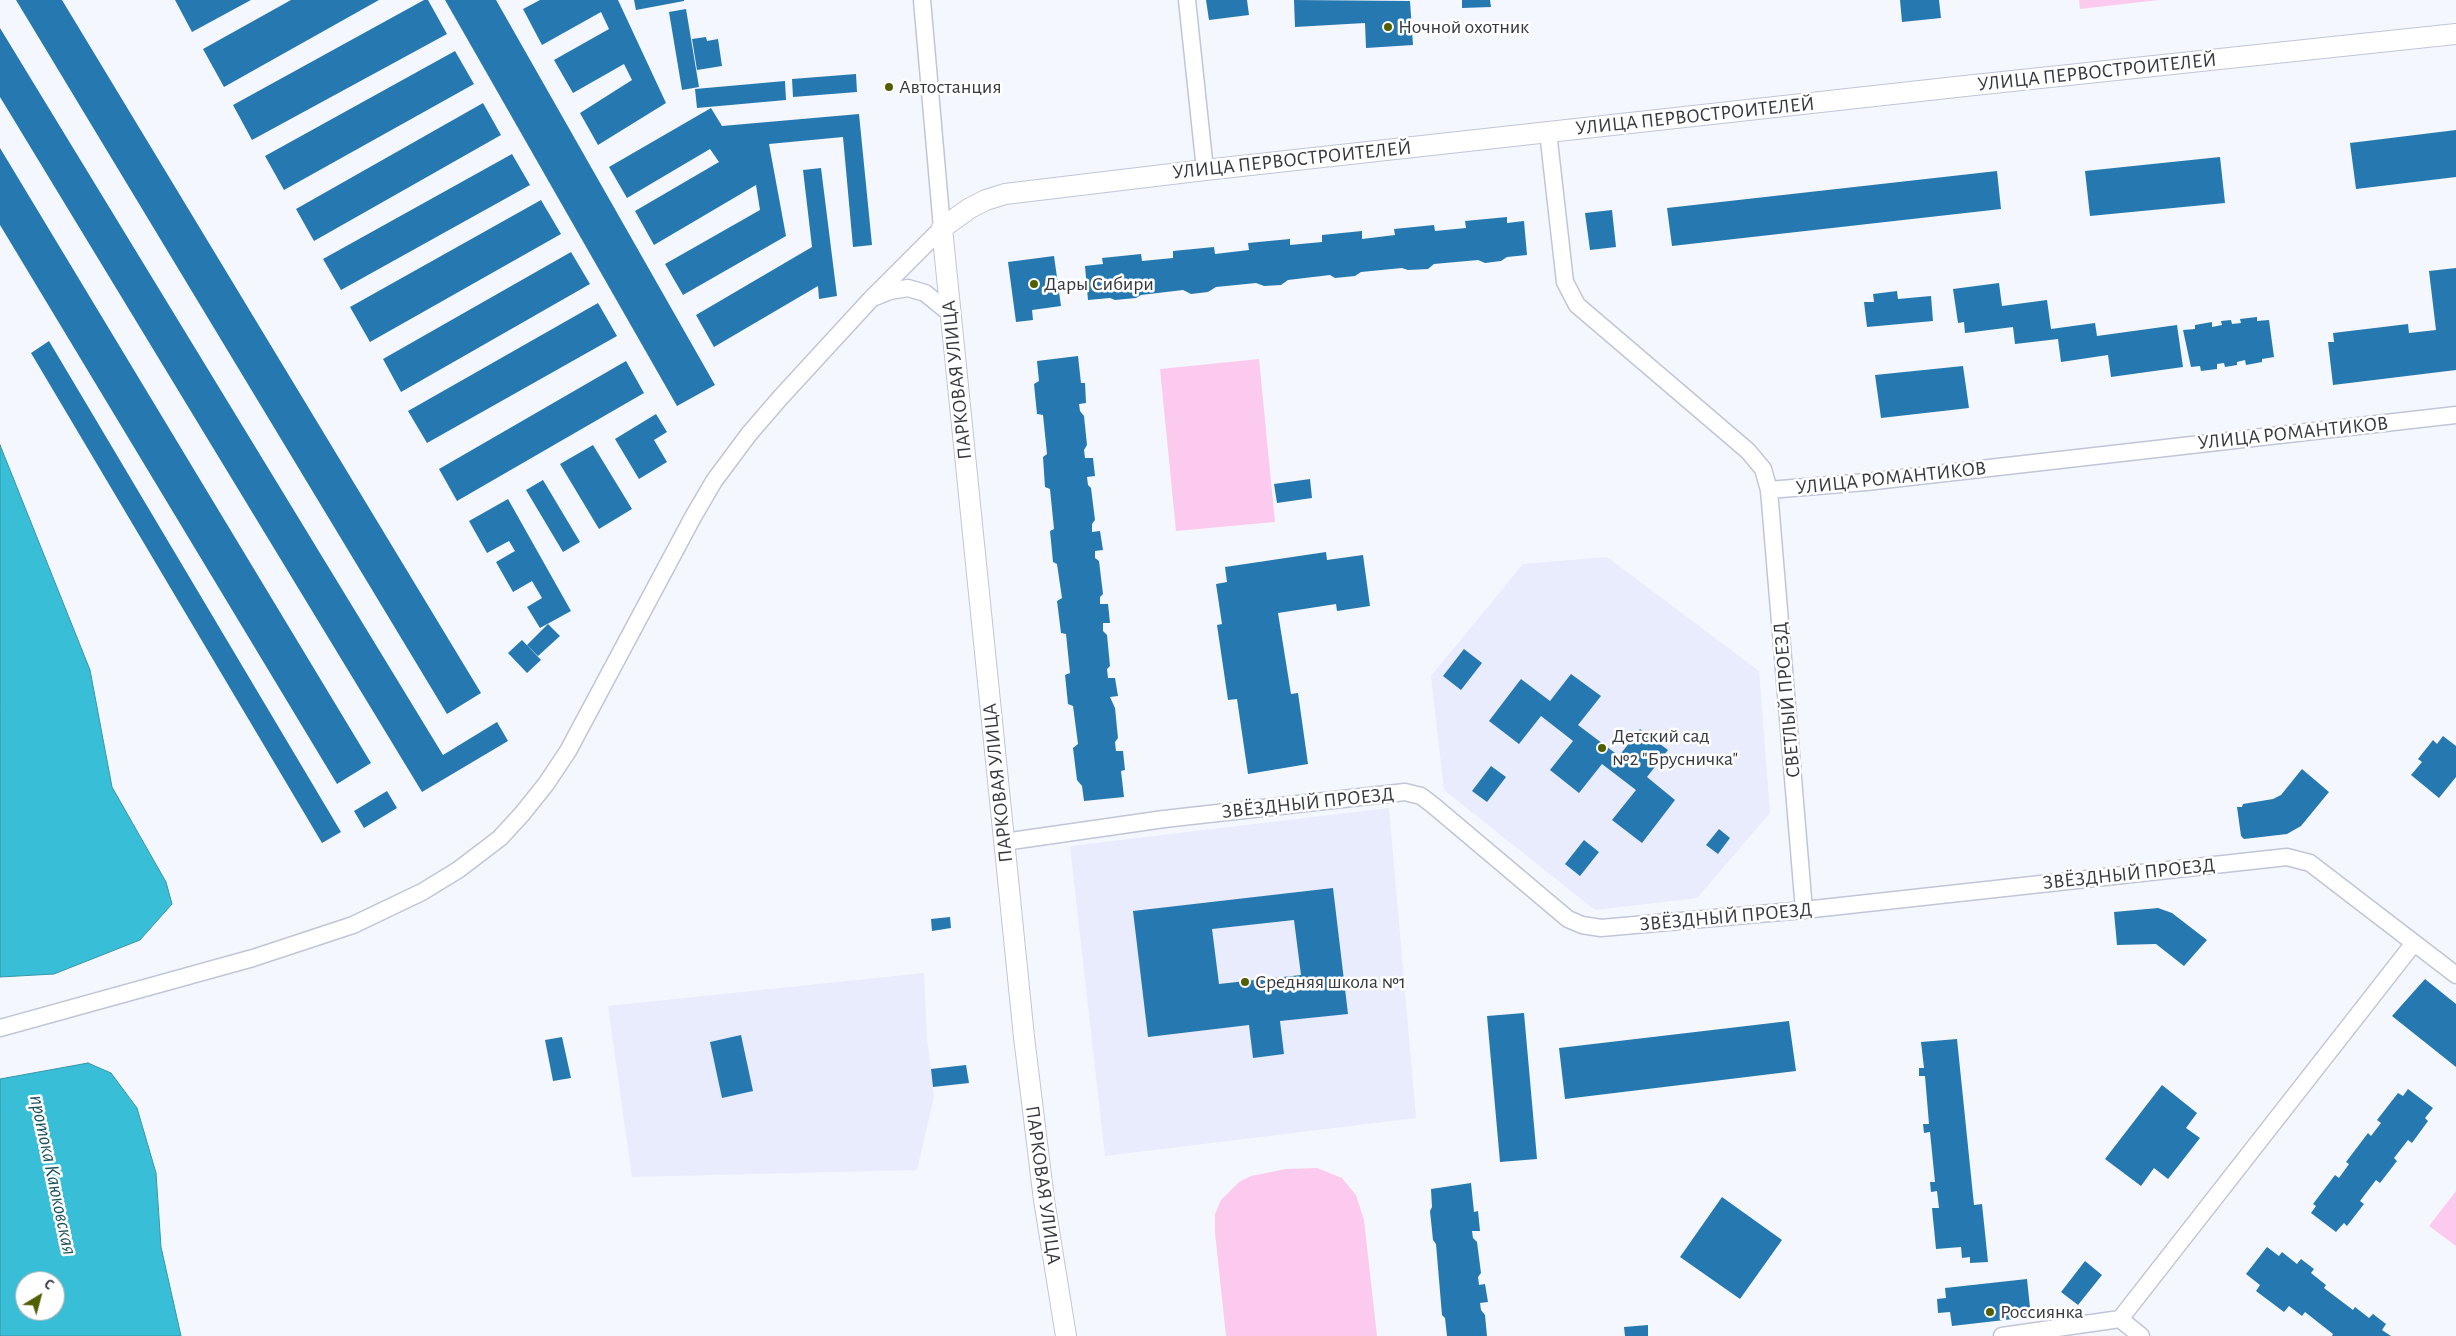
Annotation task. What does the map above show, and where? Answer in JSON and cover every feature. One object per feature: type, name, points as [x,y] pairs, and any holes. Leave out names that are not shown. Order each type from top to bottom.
[{"type":"street","points":[[0,1028],[253,958],[353,925],[422,892],[464,866],[500,838],[546,784],[568,751],[692,517],[714,481],[748,434],[871,299],[942,228],[922,0]]},
{"type":"street","points":[[1188,0],[1206,170]]},
{"type":"street","name":"УЛИЦА ПЕРВОСТРОИТЕЛЕЙ","points":[[942,228],[970,208],[1005,194],[1548,132],[2456,34]]},
{"type":"street","name":"УЛИЦА РОМАНТИКОВ","points":[[1548,132],[1565,282],[1577,305],[1748,450],[1763,469],[1769,490],[1866,482],[2456,415]]},
{"type":"street","name":"ПАРКОВАЯ УЛИЦА","points":[[942,228],[1004,842],[1042,1190],[1066,1336]]},
{"type":"street","points":[[871,299],[890,291],[908,288],[925,293],[938,301],[951,314]]},
{"type":"street","name":"СВЕТЛЫЙ ПРОЕЗД","points":[[1769,490],[1804,910]]},
{"type":"street","name":"ЗВЁЗДНЫЙ ПРОЕЗД","points":[[1004,842],[1164,819],[1405,792],[1421,796],[1434,806],[1568,919],[1582,925],[1601,928],[1804,910],[2287,857],[2310,863],[2456,975]]},
{"type":"street","points":[[2002,1336],[2120,1319],[2414,943]]},
{"type":"street","points":[[2120,1319],[2141,1336]]},
{"type":"shaded area","points":[[2079,0],[2159,0],[2080,9]]},
{"type":"shaded area","points":[[1259,359],[1275,522],[1176,531],[1160,369]]},
{"type":"shaded area","name":"Детский сад №2 \"Брусничка\"","points":[[1607,557],[1759,671],[1770,813],[1697,898],[1595,910],[1444,790],[1431,676],[1523,564]]},
{"type":"shaded area","name":"Средняя школа №1","points":[[1389,808],[1416,1118],[1105,1156],[1070,846]]},
{"type":"shaded area","points":[[924,973],[927,1039],[931,1069],[966,1065],[969,1083],[933,1087],[934,1097],[917,1170],[632,1177],[608,1006]]},
{"type":"shaded area","points":[[1317,1168],[1342,1178],[1356,1195],[1364,1220],[1377,1336],[1226,1336],[1215,1233],[1215,1214],[1221,1200],[1239,1182],[1251,1176],[1286,1169]]},
{"type":"shaded area","points":[[2456,1191],[2456,1246],[2429,1226]]},
{"type":"water","points":[[0,445],[90,670],[112,787],[166,882],[172,904],[140,940],[54,974],[0,977]]},
{"type":"water","name":"протока Каюковская","points":[[88,1063],[111,1073],[137,1108],[156,1173],[161,1247],[181,1336],[0,1336],[0,1079]]},
{"type":"building","points":[[16,0],[62,0],[481,693],[447,714]]},
{"type":"building","points":[[175,0],[251,0],[192,32]]},
{"type":"building","points":[[291,0],[379,0],[224,87],[203,49]]},
{"type":"building","points":[[424,0],[428,0],[447,34],[252,140],[233,105]]},
{"type":"building","points":[[445,0],[496,0],[715,385],[677,406]]},
{"type":"building","points":[[540,0],[618,0],[666,103],[598,145],[580,113],[632,80],[624,64],[573,93],[554,60],[609,29],[601,12],[542,45],[523,9]]},
{"type":"building","points":[[634,0],[684,0],[684,1],[636,10]]},
{"type":"building","points":[[1206,0],[1247,0],[1249,15],[1209,20]]},
{"type":"building","points":[[1294,0],[1410,1],[1413,45],[1366,48],[1365,23],[1295,27]]},
{"type":"building","points":[[1462,0],[1490,0],[1491,7],[1462,8]]},
{"type":"building","points":[[1900,0],[1939,0],[1941,18],[1902,22]]},
{"type":"building","points":[[686,9],[699,87],[682,90],[669,12]]},
{"type":"building","points":[[0,28],[443,755],[497,722],[508,741],[422,792],[0,97]]},
{"type":"building","points":[[706,37],[707,41],[718,39],[722,66],[697,70],[692,39]]},
{"type":"building","points":[[455,51],[474,84],[284,190],[265,156]]},
{"type":"building","points":[[856,74],[857,92],[793,97],[792,79]]},
{"type":"building","points":[[785,81],[786,100],[697,108],[695,89]]},
{"type":"building","points":[[483,103],[501,135],[314,241],[296,209]]},
{"type":"building","points":[[711,108],[722,126],[859,114],[872,245],[853,247],[843,137],[769,144],[786,236],[683,295],[665,264],[760,210],[756,185],[654,245],[635,211],[719,162],[710,149],[627,198],[609,167]]},
{"type":"building","points":[[2456,130],[2456,177],[2356,189],[2350,143]]},
{"type":"building","points":[[0,148],[371,763],[337,784],[0,225]]},
{"type":"building","points":[[512,154],[530,185],[341,290],[323,259]]},
{"type":"building","points":[[2220,157],[2225,203],[2090,216],[2085,171]]},
{"type":"building","points":[[821,168],[837,296],[819,299],[818,286],[714,347],[696,315],[812,247],[803,170]]},
{"type":"building","points":[[1997,171],[2001,209],[1672,246],[1667,208]]},
{"type":"building","points":[[541,200],[561,234],[370,342],[350,307]]},
{"type":"building","points":[[1612,210],[1616,247],[1590,250],[1585,213]]},
{"type":"building","points":[[1507,217],[1507,223],[1524,221],[1527,255],[1507,257],[1501,261],[1485,263],[1478,260],[1434,264],[1428,269],[1408,270],[1402,268],[1361,272],[1355,276],[1335,278],[1330,275],[1288,280],[1281,285],[1264,286],[1256,283],[1216,287],[1208,292],[1191,294],[1183,290],[1141,295],[1136,298],[1088,300],[1085,266],[1103,264],[1102,258],[1141,254],[1142,261],[1173,258],[1173,251],[1214,247],[1215,254],[1249,250],[1248,243],[1290,239],[1290,245],[1322,242],[1322,235],[1362,231],[1362,239],[1395,235],[1394,229],[1434,225],[1435,231],[1466,228],[1465,221]]},
{"type":"building","points":[[571,252],[590,284],[401,392],[383,359]]},
{"type":"building","name":"Дары Сибири","points":[[1054,256],[1061,306],[1032,310],[1033,320],[1016,322],[1008,262]]},
{"type":"building","points":[[2456,268],[2456,370],[2333,385],[2328,342],[2334,342],[2333,333],[2408,324],[2409,333],[2436,330],[2429,271]]},
{"type":"building","points":[[1999,283],[2002,306],[2047,300],[2051,329],[2095,323],[2097,336],[2177,325],[2183,367],[2111,377],[2108,355],[2061,362],[2058,339],[2015,344],[2013,327],[1965,333],[1964,322],[1958,323],[1953,289]]},
{"type":"building","points":[[1897,291],[1898,299],[1931,296],[1933,321],[1867,327],[1864,302],[1874,302],[1873,294]]},
{"type":"building","points":[[598,303],[617,336],[427,443],[408,411]]},
{"type":"building","points":[[2257,317],[2257,321],[2269,320],[2274,357],[2262,359],[2262,362],[2246,365],[2245,360],[2237,362],[2237,365],[2225,367],[2224,363],[2217,364],[2217,369],[2201,371],[2200,366],[2191,367],[2183,330],[2195,329],[2195,325],[2212,322],[2212,327],[2222,325],[2221,321],[2231,320],[2232,324],[2241,323],[2240,319]]},
{"type":"building","points":[[49,341],[341,832],[322,843],[31,353]]},
{"type":"building","points":[[1078,356],[1081,383],[1085,383],[1086,403],[1079,404],[1080,411],[1084,416],[1087,445],[1084,450],[1085,458],[1093,458],[1095,476],[1087,477],[1088,485],[1091,488],[1095,520],[1092,524],[1092,532],[1100,531],[1103,550],[1095,551],[1095,558],[1099,561],[1103,594],[1100,597],[1100,604],[1108,604],[1110,623],[1103,623],[1103,631],[1107,635],[1110,666],[1107,669],[1108,678],[1115,678],[1118,696],[1110,697],[1115,708],[1118,738],[1115,742],[1116,751],[1123,751],[1125,770],[1121,771],[1124,797],[1084,801],[1082,786],[1077,780],[1073,748],[1078,744],[1073,706],[1068,704],[1065,675],[1070,673],[1066,634],[1061,633],[1057,601],[1062,598],[1057,564],[1053,562],[1050,531],[1054,529],[1050,489],[1045,487],[1043,457],[1047,454],[1043,415],[1037,414],[1034,384],[1039,381],[1037,361]]},
{"type":"building","points":[[626,361],[644,393],[457,501],[439,469]]},
{"type":"building","points":[[1963,366],[1969,408],[1881,418],[1875,375]]},
{"type":"building","points":[[656,414],[667,432],[654,440],[667,462],[639,479],[615,439]]},
{"type":"building","points":[[593,445],[632,509],[599,529],[560,464]]},
{"type":"building","points":[[1310,479],[1312,498],[1277,503],[1274,484]]},
{"type":"building","points":[[543,480],[580,542],[563,552],[526,490]]},
{"type":"building","points":[[508,499],[571,611],[540,628],[527,607],[542,598],[532,581],[513,592],[496,562],[515,551],[509,541],[487,553],[469,521]]},
{"type":"building","points":[[1326,552],[1327,560],[1363,555],[1370,606],[1337,611],[1336,604],[1278,613],[1291,694],[1298,693],[1308,764],[1248,774],[1237,699],[1228,700],[1217,625],[1222,624],[1216,584],[1227,582],[1225,567]]},
{"type":"building","points":[[548,624],[560,636],[538,656],[527,645]]},
{"type":"building","points":[[522,640],[541,660],[527,673],[508,653]]},
{"type":"building","points":[[1464,649],[1482,663],[1461,690],[1443,676]]},
{"type":"building","points":[[1571,674],[1601,696],[1578,725],[1619,756],[1640,729],[1668,750],[1647,777],[1675,800],[1642,843],[1612,820],[1636,790],[1602,764],[1579,793],[1550,770],[1573,741],[1541,716],[1519,744],[1489,721],[1521,679],[1550,701]]},
{"type":"building","points":[[2443,736],[2456,746],[2456,777],[2439,798],[2411,775],[2422,762],[2418,759],[2433,740],[2437,744]]},
{"type":"building","points":[[1491,766],[1506,777],[1487,802],[1472,791]]},
{"type":"building","points":[[2302,769],[2329,792],[2301,826],[2287,834],[2244,839],[2241,836],[2237,807],[2242,807],[2243,804],[2273,799],[2281,795]]},
{"type":"building","points":[[387,791],[397,808],[364,828],[354,811]]},
{"type":"building","points":[[1719,829],[1730,838],[1718,854],[1706,845]]},
{"type":"building","points":[[1584,840],[1599,852],[1580,876],[1565,864]]},
{"type":"building","points":[[1333,888],[1348,1014],[1280,1021],[1284,1054],[1253,1058],[1249,1025],[1148,1037],[1133,911]],"holes":[[[1294,920],[1301,975],[1219,984],[1212,929]]]},
{"type":"building","points":[[2158,908],[2172,913],[2207,940],[2184,966],[2156,944],[2117,945],[2114,912]]},
{"type":"building","points":[[950,917],[951,928],[932,931],[931,919]]},
{"type":"building","points":[[2425,979],[2456,1004],[2456,1067],[2392,1016]]},
{"type":"building","points":[[1524,1013],[1537,1159],[1500,1162],[1487,1016]]},
{"type":"building","points":[[1789,1021],[1796,1071],[1565,1099],[1559,1048]]},
{"type":"building","points":[[741,1035],[753,1091],[722,1098],[710,1042]]},
{"type":"building","points":[[562,1037],[571,1078],[553,1081],[545,1040]]},
{"type":"building","points":[[1957,1039],[1974,1205],[1982,1204],[1988,1262],[1970,1263],[1970,1257],[1962,1258],[1961,1247],[1936,1249],[1932,1208],[1939,1208],[1937,1191],[1931,1192],[1930,1182],[1935,1182],[1930,1132],[1924,1133],[1923,1124],[1929,1124],[1925,1076],[1919,1076],[1919,1068],[1924,1068],[1921,1042]]},
{"type":"building","points":[[966,1065],[969,1083],[933,1087],[931,1069]]},
{"type":"building","points":[[2162,1085],[2197,1113],[2186,1128],[2200,1138],[2168,1179],[2154,1168],[2141,1186],[2105,1159]]},
{"type":"building","points":[[2408,1089],[2433,1108],[2425,1118],[2428,1121],[2412,1143],[2408,1140],[2394,1158],[2397,1161],[2380,1183],[2376,1180],[2360,1201],[2364,1204],[2347,1226],[2344,1223],[2336,1232],[2311,1213],[2316,1206],[2313,1204],[2335,1175],[2339,1178],[2349,1164],[2346,1162],[2368,1133],[2371,1136],[2381,1123],[2377,1120],[2398,1093],[2403,1096]]},
{"type":"building","points":[[1471,1183],[1474,1212],[1478,1211],[1480,1231],[1472,1231],[1473,1238],[1477,1242],[1481,1273],[1478,1277],[1479,1285],[1485,1284],[1488,1302],[1480,1303],[1481,1310],[1485,1315],[1487,1336],[1447,1336],[1445,1318],[1442,1315],[1436,1244],[1433,1240],[1430,1211],[1432,1207],[1431,1189]]},
{"type":"building","points":[[1722,1197],[1782,1240],[1740,1299],[1680,1257]]},
{"type":"building","points":[[2267,1247],[2279,1256],[2282,1252],[2297,1264],[2301,1259],[2314,1269],[2311,1273],[2326,1285],[2324,1288],[2353,1310],[2355,1307],[2369,1318],[2373,1314],[2386,1324],[2382,1330],[2391,1336],[2332,1336],[2333,1334],[2305,1312],[2302,1316],[2289,1306],[2284,1312],[2256,1291],[2260,1285],[2246,1274]]},
{"type":"building","points":[[2085,1261],[2102,1275],[2078,1305],[2061,1292]]},
{"type":"building","points":[[2027,1279],[2031,1317],[1952,1326],[1950,1312],[1938,1313],[1937,1299],[1946,1298],[1945,1288]]},
{"type":"building","points":[[1648,1325],[1648,1336],[1625,1336],[1624,1327]]},
{"type":"place","name":"Ночной охотник","points":[[1388,27]]},
{"type":"place","name":"Автостанция","points":[[889,87]]},
{"type":"place","name":"Дары Сибири","points":[[1034,284]]},
{"type":"place","name":"Детский сад №2 \"Брусничка\"","points":[[1602,748]]},
{"type":"place","name":"Средняя школа №1","points":[[1245,982]]},
{"type":"place","name":"Россиянка","points":[[1990,1312]]}]
